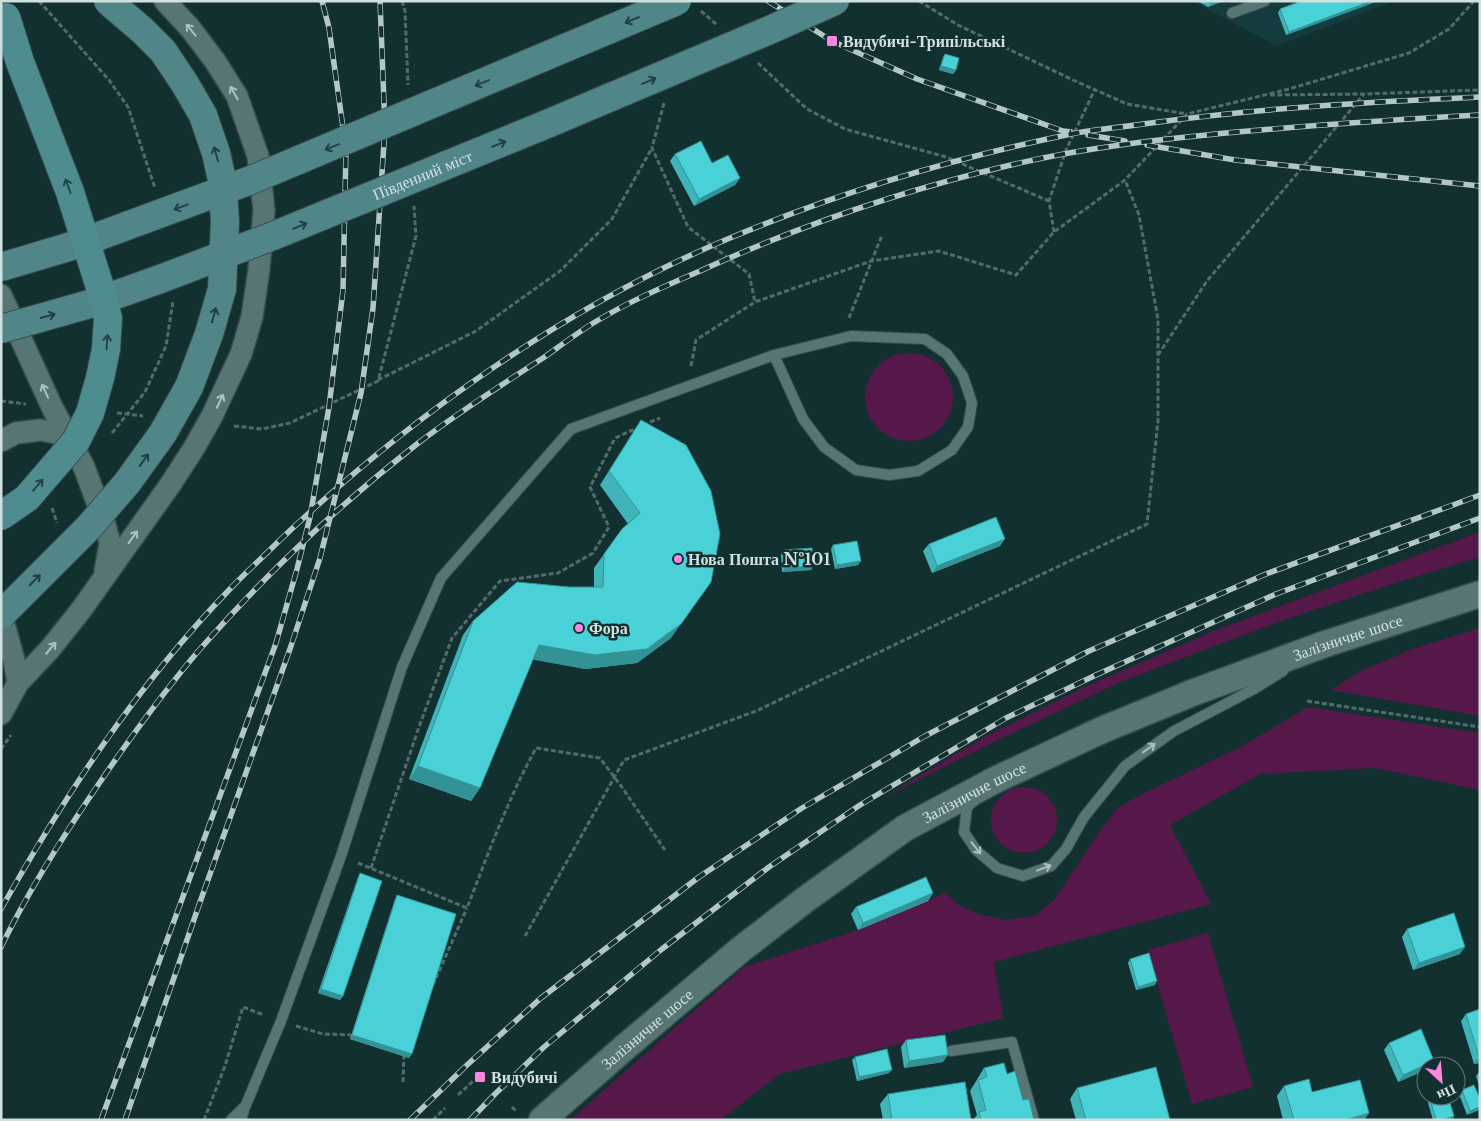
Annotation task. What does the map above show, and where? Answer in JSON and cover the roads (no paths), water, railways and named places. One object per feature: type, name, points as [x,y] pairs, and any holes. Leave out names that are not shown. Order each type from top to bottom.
[{"type":"highway","points":[[1,516],[27,498],[76,441],[90,413],[100,378],[106,349],[108,318],[70,192],[20,62],[6,17]]},
{"type":"main road","points":[[1,614],[89,527],[127,483],[163,433],[189,387],[209,334],[222,289],[225,221],[222,180],[216,153],[203,115],[163,51],[108,1]]},
{"type":"main road","name":"Південний міст","points":[[1,329],[93,303],[273,236],[556,120],[835,1]]},
{"type":"main road","points":[[1,267],[75,245],[251,180],[687,4]]},
{"type":"street","points":[[1,714],[18,683],[50,649],[82,610],[194,448],[241,354],[252,317],[259,269],[264,210],[258,156],[237,96],[215,61],[190,28],[165,1]]},
{"type":"street","points":[[1,295],[52,407],[84,467],[103,518],[110,543],[104,577]]},
{"type":"street","points":[[1,441],[16,433],[41,430],[66,435]]},
{"type":"street","name":"Залізничне шосе","points":[[530,1117],[624,1048],[740,950],[806,899],[906,828],[995,780],[1102,730],[1192,693],[1325,644],[1480,594]]},
{"type":"street","points":[[1,614],[14,660],[18,683]]},
{"type":"lane","points":[[1232,13],[1264,1]]},
{"type":"lane","points":[[241,1120],[245,1106],[281,1021],[341,856],[402,667],[441,578],[571,429],[774,356],[851,336],[925,339],[947,354],[963,376],[972,403],[968,427],[952,450],[918,470],[889,475],[856,470],[824,447],[803,419],[774,356]]},
{"type":"lane","points":[[995,780],[967,808],[964,832],[976,850],[997,868],[1023,876],[1051,866],[1066,849],[1084,817],[1125,766],[1174,731],[1254,689],[1325,644]]},
{"type":"lane","points":[[951,1051],[1012,1042],[1034,1120]]},
{"type":"lane","points":[[231,1120],[245,1106]]},
{"type":"railway","points":[[101,1120],[276,643],[310,517],[329,407],[343,290],[346,149],[329,28],[322,1]]},
{"type":"railway","points":[[125,1120],[320,558],[361,393],[373,308],[385,128],[380,1]]},
{"type":"railway","points":[[768,1],[832,41],[917,79],[1063,131],[1071,132]]},
{"type":"railway","points":[[1,909],[51,824],[105,742],[164,663],[235,584],[329,495],[435,409],[549,331],[608,297],[669,265],[771,221],[855,191],[941,165],[1027,143],[1091,131],[1233,113],[1356,103],[1480,97]]},
{"type":"railway","points":[[1,947],[47,864],[122,750],[187,664],[251,593],[359,491],[417,444],[463,411],[608,315],[673,282],[777,238],[895,197],[1015,164],[1098,148],[1237,132],[1480,115]]},
{"type":"railway","points":[[1088,135],[1125,141]]},
{"type":"railway","points":[[1147,145],[1235,160],[1480,186]]},
{"type":"railway","points":[[410,1120],[541,998],[699,877],[802,808],[925,736],[1089,651],[1266,574],[1480,495]]},
{"type":"railway","points":[[470,1120],[544,1047],[662,949],[769,867],[860,805],[1006,718],[1096,675],[1276,594],[1480,518]]},
{"type":"place","name":"Видубичі-Трипільські","points":[[832,41]]},
{"type":"place","name":"Нова Пошта №101","points":[[678,559]]},
{"type":"place","name":"Фора","points":[[579,628]]},
{"type":"place","name":"Видубичі","points":[[480,1077]]}]
